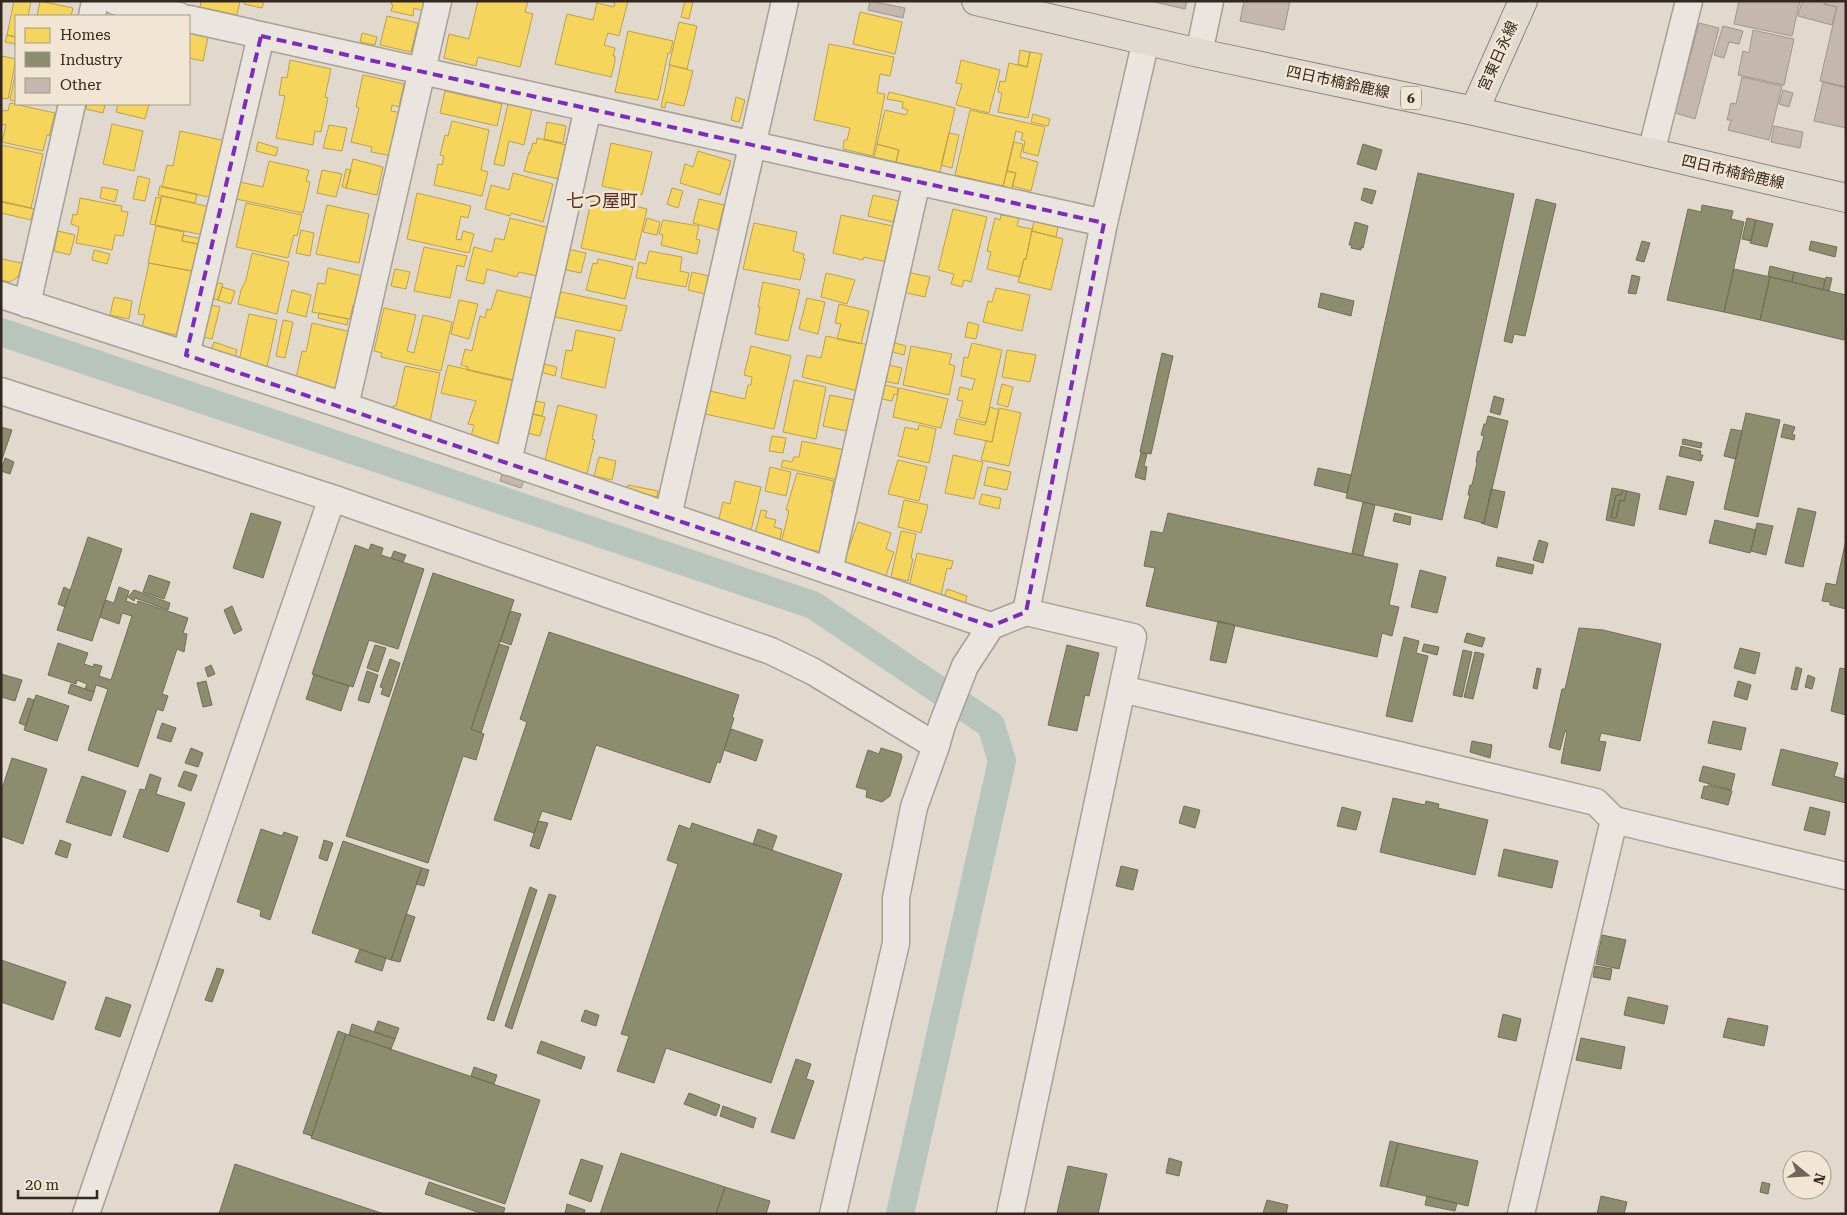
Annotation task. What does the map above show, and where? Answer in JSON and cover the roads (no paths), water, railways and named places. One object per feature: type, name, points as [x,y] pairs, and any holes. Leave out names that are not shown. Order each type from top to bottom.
[{"type":"main road","name":"四日市楠鈴鹿線","points":[[976,1],[1199,53],[1474,111],[1651,154],[1846,198]]},
{"type":"main road","name":"宮東日永線","points":[[1474,111],[1523,1]]},
{"type":"street","points":[[92,15],[95,1]]},
{"type":"street","points":[[115,1],[175,15]]},
{"type":"street","points":[[345,406],[438,1]]},
{"type":"street","points":[[668,516],[785,1]]},
{"type":"street","points":[[1199,53],[1210,1]]},
{"type":"street","points":[[1651,154],[1689,1]]},
{"type":"street","points":[[190,18],[261,36],[1104,224]]},
{"type":"street","points":[[186,355],[261,36]]},
{"type":"street","points":[[1026,612],[1104,224],[1146,40]]},
{"type":"street","points":[[27,304],[72,105]]},
{"type":"street","points":[[508,462],[588,108]]},
{"type":"street","points":[[829,571],[917,181]]},
{"type":"street","points":[[1,295],[345,406],[991,626]]},
{"type":"street","points":[[1,392],[332,498],[770,650],[939,736]]},
{"type":"street","points":[[86,1214],[332,498]]},
{"type":"street","points":[[833,1214],[896,943],[896,898],[914,807],[965,666],[991,626],[1026,612],[1133,638],[1010,1214]]},
{"type":"street","points":[[1122,689],[1596,802],[1614,820],[1846,876]]},
{"type":"street","points":[[1521,1214],[1614,820]]},
{"type":"waterway","points":[[1,332],[813,605],[991,725],[1002,761],[900,1214]]},
{"type":"district","name":"七つ屋町","points":[[602,200]]}]
